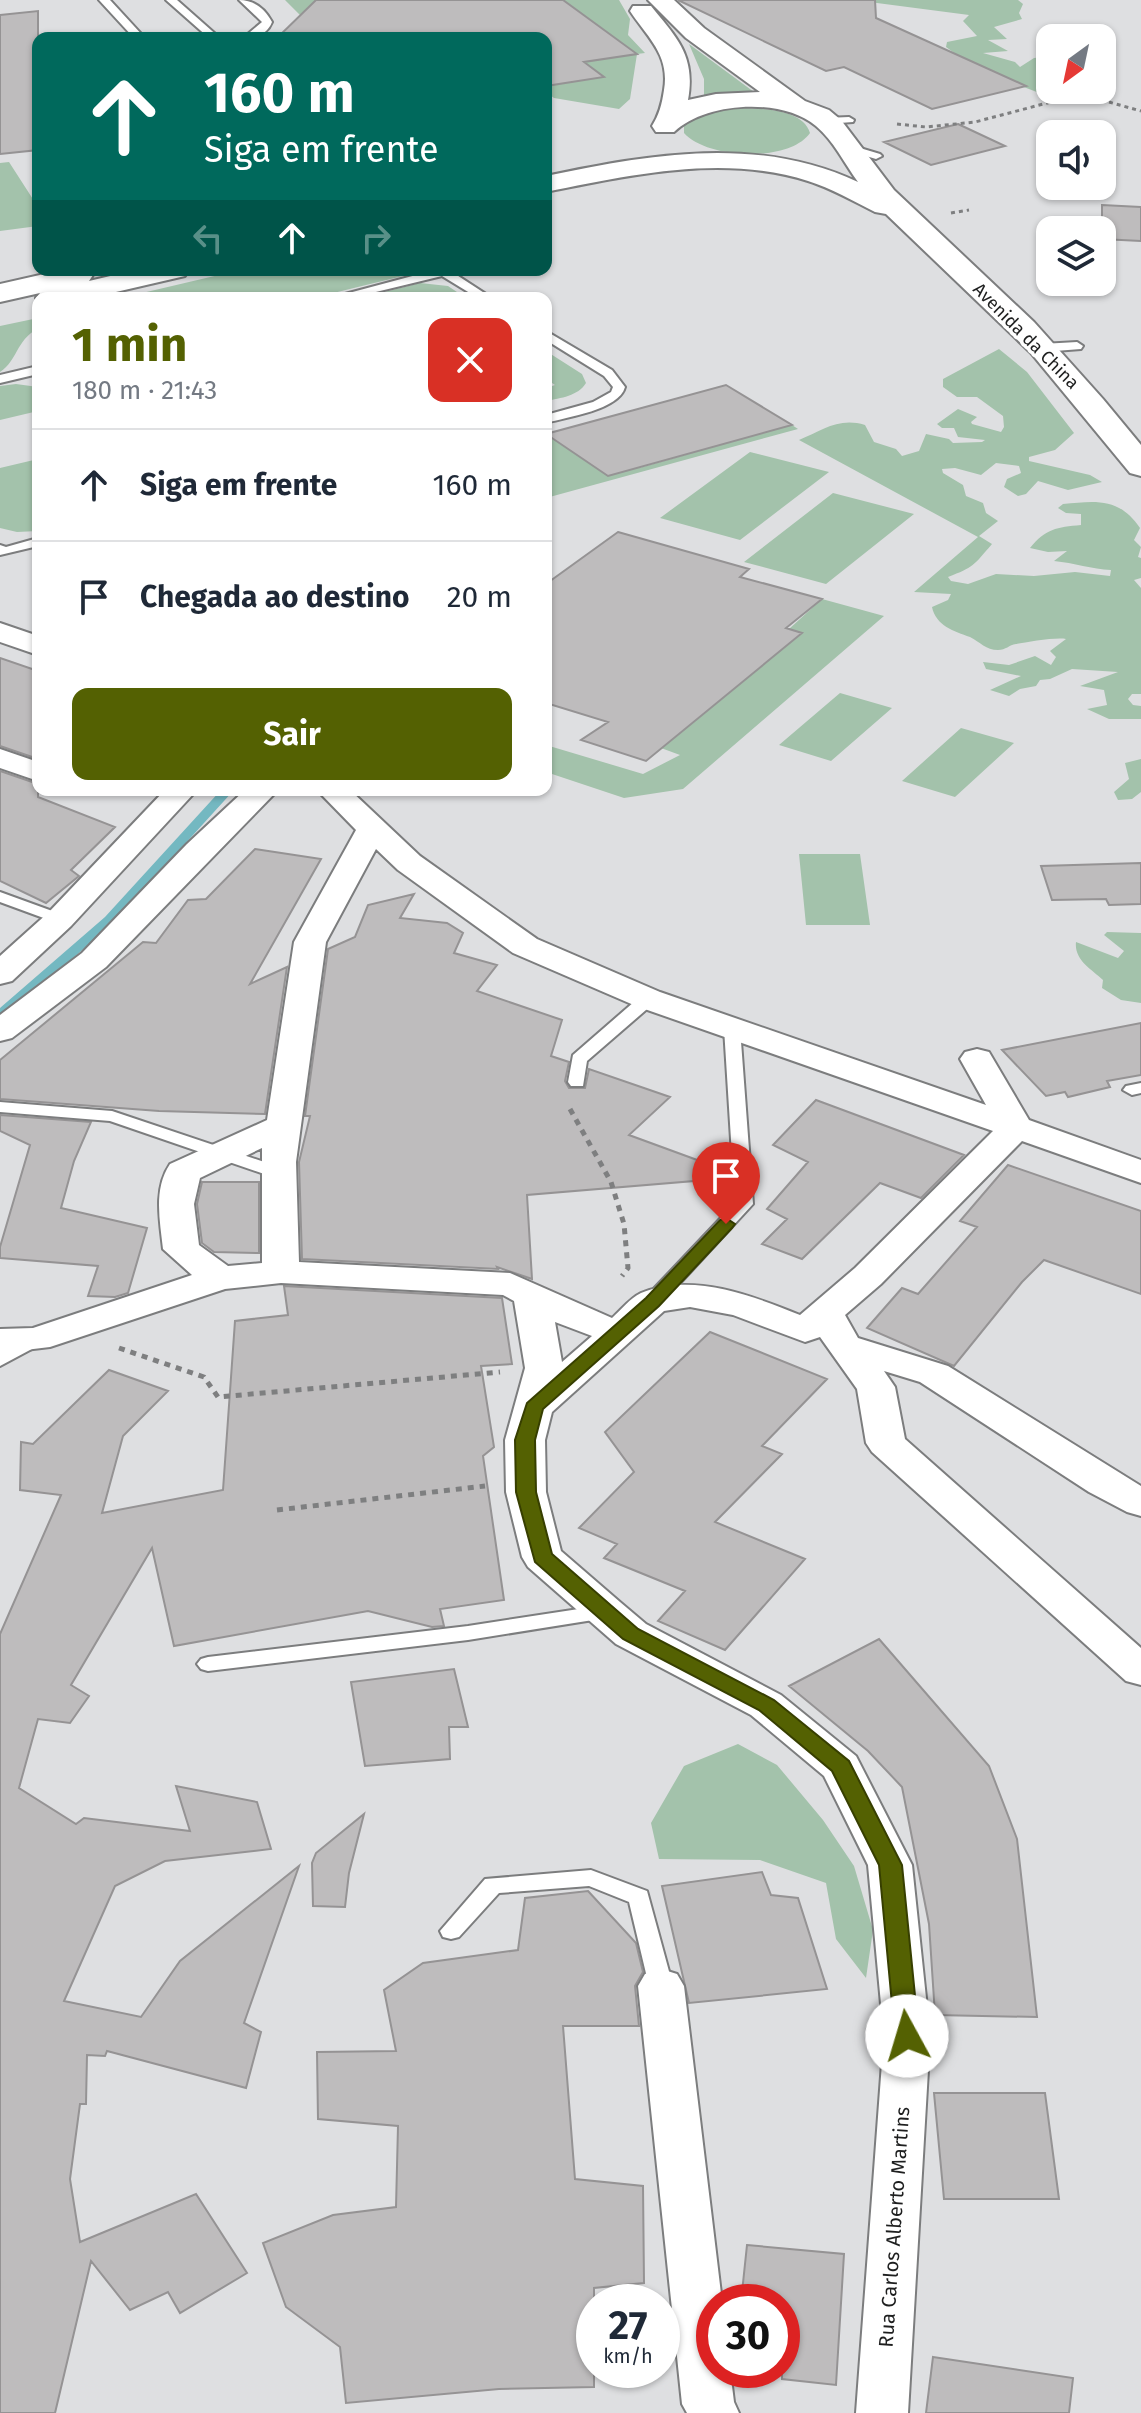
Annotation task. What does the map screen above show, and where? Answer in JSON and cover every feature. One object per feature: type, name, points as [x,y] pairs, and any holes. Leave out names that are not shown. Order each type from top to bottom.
[{"type":"main road","points":[[632,0],[676,55],[680,70],[680,85],[667,135],[693,151],[739,159]]},
{"type":"main road","points":[[552,183],[633,166],[789,156],[810,151],[824,143],[831,134],[835,122],[695,33],[660,0]]},
{"type":"main road","points":[[552,164],[629,141],[693,107],[724,101],[772,102],[790,96]]},
{"type":"main road","name":"Avenida da China","points":[[835,122],[863,152],[858,164],[902,214],[1042,348],[1141,466]]},
{"type":"main road","name":"Avenida da China","points":[[739,159],[816,175],[902,214]]},
{"type":"main road","points":[[0,293],[73,276]]},
{"type":"main road","points":[[78,292],[148,276]]},
{"type":"main road","points":[[0,309],[32,302]]},
{"type":"street","points":[[0,632],[32,644]]},
{"type":"street","points":[[3,763],[32,770]]},
{"type":"street","points":[[0,974],[60,919],[176,796]]},
{"type":"street","points":[[0,1031],[94,960],[198,851],[257,796]]},
{"type":"street","points":[[338,796],[409,863],[525,946],[648,999],[1141,1172]]},
{"type":"street","points":[[281,1272],[279,1173],[310,942],[371,830]]},
{"type":"street","points":[[977,1059],[1016,1127]]},
{"type":"street","points":[[220,1278],[181,1249],[176,1204],[183,1172],[284,1125]]},
{"type":"street","points":[[835,1330],[1016,1127]]},
{"type":"street","points":[[0,1341],[51,1334],[220,1278],[281,1272],[510,1284],[603,1327]]},
{"type":"street","points":[[532,1296],[539,1388]]},
{"type":"street","points":[[539,1388],[603,1327],[652,1302],[690,1296],[742,1305],[805,1330],[835,1330],[934,1374],[1103,1483],[1141,1503]]},
{"type":"street","points":[[835,1330],[876,1387],[886,1443],[1141,1671]]},
{"type":"street","name":"Rua Carlos Alberto Martins","points":[[539,1388],[525,1440],[526,1492],[542,1557],[631,1634],[766,1705],[841,1767],[890,1865],[907,2036],[882,2413]]},
{"type":"street","points":[[661,1986],[702,2410]]},
{"type":"lane","points":[[104,0],[134,32]]},
{"type":"lane","points":[[171,0],[208,32]]},
{"type":"lane","points":[[244,0],[267,22],[257,32]]},
{"type":"lane","points":[[360,292],[423,276]]},
{"type":"lane","points":[[451,276],[476,292]]},
{"type":"lane","points":[[552,339],[608,373],[619,387],[617,394],[598,405],[552,417]]},
{"type":"lane","points":[[1042,348],[1077,346]]},
{"type":"lane","points":[[0,379],[32,371]]},
{"type":"lane","points":[[1,551],[32,543]]},
{"type":"lane","points":[[0,897],[60,919]]},
{"type":"lane","points":[[577,1082],[579,1059],[648,999]]},
{"type":"lane","points":[[652,1302],[744,1204],[732,1028]]},
{"type":"lane","points":[[0,1107],[112,1116],[279,1173]]},
{"type":"lane","points":[[0,1360],[51,1334]]},
{"type":"lane","points":[[208,1664],[468,1633],[605,1612]]},
{"type":"lane","points":[[451,1931],[493,1885],[591,1878],[639,1897],[661,1986]]},
{"type":"path","points":[[897,124],[926,127],[975,122],[1051,102],[1091,97],[1141,111]]},
{"type":"path","points":[[577,1082],[562,1091],[611,1182],[624,1224],[628,1268],[603,1327]]},
{"type":"path","points":[[51,1334],[204,1377],[218,1397],[539,1388]]},
{"type":"path","points":[[277,1510],[526,1481]]},
{"type":"green space","points":[[285,0],[619,0],[630,19],[628,35],[645,53],[637,54],[630,99],[619,109],[552,96],[552,32],[283,32],[300,15]]},
{"type":"green space","points":[[854,0],[1018,0],[1023,4],[1019,13],[1022,19],[994,27],[1007,39],[988,40],[1008,51],[983,53],[1015,62],[1020,67],[1036,58],[1036,91],[946,47],[947,42],[977,36],[963,21],[969,15]]},
{"type":"green space","points":[[689,44],[754,92],[704,97],[704,79]]},
{"type":"green space","points":[[743,108],[791,115],[806,125],[810,133],[800,143],[785,149],[748,154],[710,148],[684,133],[684,126],[697,117]]},
{"type":"green space","points":[[9,162],[32,198],[32,227],[0,231],[0,163]]},
{"type":"green space","points":[[214,276],[403,276],[338,292],[146,292]]},
{"type":"green space","points":[[420,283],[448,286],[457,292],[385,292]]},
{"type":"green space","points":[[32,319],[32,332],[0,372],[0,326]]},
{"type":"green space","points":[[999,349],[1027,372],[1074,433],[1055,450],[1029,457],[1029,461],[1090,475],[1102,482],[1068,490],[1038,481],[1026,494],[1018,496],[1004,487],[1007,479],[1021,473],[1019,466],[996,463],[981,475],[955,468],[942,469],[943,473],[963,485],[966,496],[983,503],[986,513],[998,521],[979,536],[992,544],[981,557],[973,565],[948,577],[951,581],[968,584],[996,574],[1034,576],[1075,572],[1110,576],[1111,570],[1054,561],[1067,551],[1048,552],[1030,548],[1052,530],[1081,525],[1081,514],[1066,513],[1058,508],[1063,504],[1106,503],[1124,511],[1140,528],[1134,540],[1141,547],[1138,557],[1141,558],[1141,578],[1134,580],[1141,588],[1141,694],[1132,694],[1128,699],[1133,705],[1141,706],[1141,719],[1109,719],[1087,709],[1107,705],[1104,690],[1080,686],[1118,672],[1072,669],[1040,680],[1036,686],[1020,689],[1009,696],[990,690],[1021,676],[986,669],[983,662],[1009,665],[1035,656],[1051,665],[1056,657],[1050,651],[1066,639],[1034,641],[994,650],[942,623],[932,607],[948,600],[951,594],[914,592],[978,537],[799,440],[830,426],[855,423],[865,425],[874,442],[896,449],[902,456],[919,451],[926,434],[949,439],[953,443],[982,442],[985,440],[958,437],[954,428],[942,428],[937,424],[958,409],[977,417],[972,424],[1001,432],[1003,416],[977,397],[957,397],[943,387],[943,379]]},
{"type":"green space","points":[[552,355],[582,374],[586,383],[569,396],[552,400],[552,386],[555,385],[552,383]]},
{"type":"green space","points":[[0,386],[32,386],[32,412],[0,420]]},
{"type":"green space","points":[[792,425],[798,429],[552,496],[552,438],[586,461],[617,453],[639,468]]},
{"type":"green space","points":[[750,452],[829,472],[740,540],[660,518]]},
{"type":"green space","points":[[32,460],[32,531],[0,528],[0,468]]},
{"type":"green space","points":[[833,493],[914,514],[826,584],[744,562]]},
{"type":"green space","points":[[822,599],[884,616],[683,789],[624,798],[552,774],[552,747],[643,774],[680,755],[661,748],[801,634],[789,629]]},
{"type":"green space","points":[[840,693],[892,708],[831,761],[779,745]]},
{"type":"green space","points":[[961,728],[1014,743],[955,797],[902,781]]},
{"type":"green space","points":[[1141,759],[1141,792],[1132,799],[1118,800],[1114,792],[1129,779],[1125,763]]},
{"type":"green space","points":[[799,854],[860,854],[870,925],[806,925]]},
{"type":"green space","points":[[1107,932],[1141,933],[1141,1003],[1121,1000],[1102,988],[1103,980],[1084,964],[1078,954],[1076,942],[1118,958],[1124,951],[1104,935]]},
{"type":"green space","points":[[738,1744],[777,1765],[823,1820],[854,1866],[873,1930],[866,1978],[836,1939],[826,1883],[760,1860],[659,1859],[651,1823],[684,1766]]},
{"type":"building","points":[[316,0],[563,0],[637,54],[584,62],[604,77],[552,85],[552,32],[283,32]]},
{"type":"building","points":[[678,0],[875,0],[876,18],[1026,86],[932,109],[844,67],[826,71]]},
{"type":"building","points":[[38,11],[38,32],[32,32],[32,151],[0,154],[0,15]]},
{"type":"building","points":[[958,124],[1005,146],[931,165],[884,142]]},
{"type":"building","points":[[1102,205],[1141,207],[1141,241],[1116,240],[1116,216],[1102,216]]},
{"type":"building","points":[[726,385],[792,425],[608,476],[552,438],[552,432]]},
{"type":"building","points":[[618,532],[749,569],[740,577],[822,599],[786,628],[802,633],[646,761],[581,740],[608,722],[552,705],[552,580]]},
{"type":"building","points":[[0,658],[32,669],[32,757],[0,746]]},
{"type":"building","points":[[0,771],[32,782],[32,796],[115,827],[71,870],[79,876],[46,903],[0,881]]},
{"type":"building","points":[[255,849],[321,859],[250,984],[287,967],[265,1114],[159,1111],[0,1099],[0,1060],[143,942],[156,943],[188,900],[206,899]]},
{"type":"building","points":[[1141,863],[1141,904],[1109,905],[1106,899],[1052,900],[1041,866]]},
{"type":"building","points":[[414,894],[400,918],[447,923],[463,933],[454,953],[497,965],[477,991],[562,1020],[551,1056],[569,1062],[565,1081],[569,1088],[585,1088],[589,1069],[670,1097],[629,1135],[730,1172],[730,1178],[527,1195],[532,1279],[497,1267],[302,1259],[299,1162],[310,1116],[305,1116],[328,949],[355,937],[368,905]]},
{"type":"building","points":[[1141,1023],[1141,1075],[1107,1081],[1110,1087],[1068,1097],[1065,1092],[1046,1096],[1002,1050]]},
{"type":"building","points":[[816,1100],[964,1155],[921,1198],[880,1183],[802,1259],[762,1244],[787,1219],[767,1209],[808,1162],[773,1145]]},
{"type":"building","points":[[0,1115],[91,1122],[74,1161],[61,1208],[147,1228],[128,1293],[115,1297],[88,1296],[98,1266],[0,1258],[0,1247],[30,1145],[0,1131]]},
{"type":"building","points":[[1008,1165],[1141,1211],[1141,1294],[1044,1260],[1022,1282],[954,1366],[867,1328],[902,1288],[918,1294],[977,1227],[960,1221]]},
{"type":"building","points":[[202,1182],[259,1182],[259,1253],[214,1252],[202,1243],[197,1204]]},
{"type":"building","points":[[284,1286],[502,1298],[512,1364],[481,1366],[494,1447],[483,1456],[504,1600],[440,1609],[444,1626],[432,1627],[368,1611],[174,1646],[152,1548],[71,1685],[89,1696],[70,1723],[38,1719],[19,1788],[76,1824],[84,1818],[190,1831],[176,1786],[257,1802],[271,1849],[165,1861],[115,1886],[64,2001],[141,2017],[180,1961],[299,1866],[244,2023],[261,2032],[246,2088],[107,2051],[105,2056],[87,2055],[86,2104],[80,2104],[70,2179],[80,2242],[196,2194],[247,2273],[180,2313],[168,2292],[130,2310],[91,2261],[55,2413],[0,2413],[0,1634],[61,1495],[20,1490],[21,1442],[33,1444],[109,1370],[168,1391],[123,1436],[102,1513],[223,1490],[235,1321],[288,1315]]},
{"type":"building","points":[[710,1332],[827,1379],[762,1446],[782,1454],[715,1522],[805,1559],[725,1650],[658,1621],[685,1591],[604,1558],[617,1544],[579,1528],[634,1472],[605,1432]]},
{"type":"building","points":[[879,1639],[989,1766],[1017,1839],[1037,2017],[935,2015],[929,1924],[902,1787],[868,1751],[789,1686]]},
{"type":"building","points":[[454,1669],[468,1727],[449,1727],[450,1759],[365,1766],[351,1682]]},
{"type":"building","points":[[364,1814],[349,1873],[345,1907],[313,1906],[312,1863],[316,1853]]},
{"type":"building","points":[[762,1872],[771,1895],[798,1898],[827,1989],[689,2003],[662,1886]]},
{"type":"building","points":[[588,1891],[636,1943],[643,1972],[635,1986],[639,2026],[563,2026],[575,2179],[643,2186],[644,2283],[576,2284],[576,2387],[499,2389],[346,2403],[340,2347],[286,2307],[263,2243],[333,2215],[396,2207],[398,2126],[318,2119],[317,2052],[396,2051],[384,1990],[423,1963],[518,1950],[525,1898]]},
{"type":"building","points":[[934,2093],[1045,2093],[1059,2199],[944,2199]]},
{"type":"building","points":[[747,2245],[844,2254],[836,2385],[800,2381],[800,2284],[743,2284]]},
{"type":"building","points":[[933,2357],[1073,2378],[1069,2413],[926,2413]]},
{"type":"waterway","points":[[0,1015],[109,920],[223,796]]},
{"type":"route","points":[[726,1224],[652,1302],[534,1407],[525,1440],[526,1492],[542,1557],[605,1612],[631,1634],[766,1705],[841,1767],[890,1865],[907,2036]]}]
